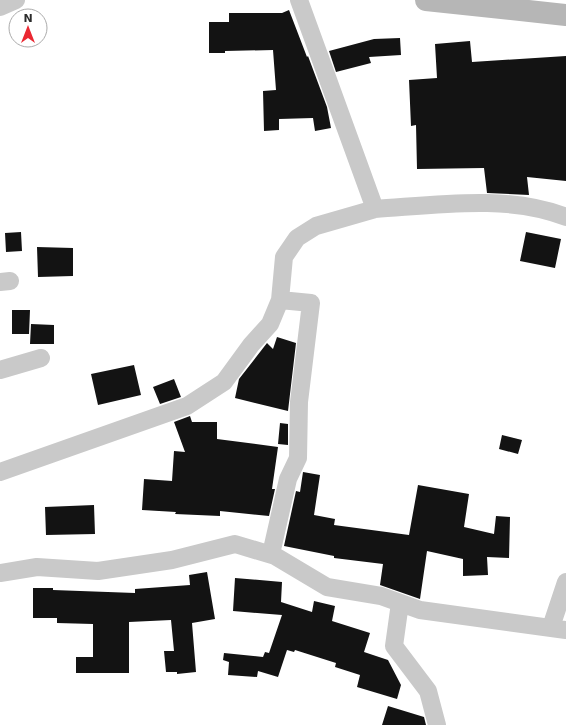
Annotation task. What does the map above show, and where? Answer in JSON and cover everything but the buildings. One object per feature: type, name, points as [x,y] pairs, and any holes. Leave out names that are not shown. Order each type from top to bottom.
[{"type":"main road","points":[[426,0],[566,15]]},
{"type":"street","points":[[0,7],[16,0]]},
{"type":"street","points":[[299,0],[375,209]]},
{"type":"street","points":[[0,472],[187,406],[224,382],[251,345],[270,324],[280,300],[284,257],[297,238],[316,226],[375,209],[470,202],[531,206],[566,217]]},
{"type":"street","points":[[271,554],[288,479],[298,458],[299,402],[310,303],[280,300]]},
{"type":"street","points":[[0,370],[42,358]]},
{"type":"street","points":[[0,573],[37,567],[98,571],[172,560],[235,544],[271,554],[327,587],[380,596],[420,610],[558,629],[566,582]]},
{"type":"street","points":[[400,603],[394,646],[428,691],[437,725]]}]
